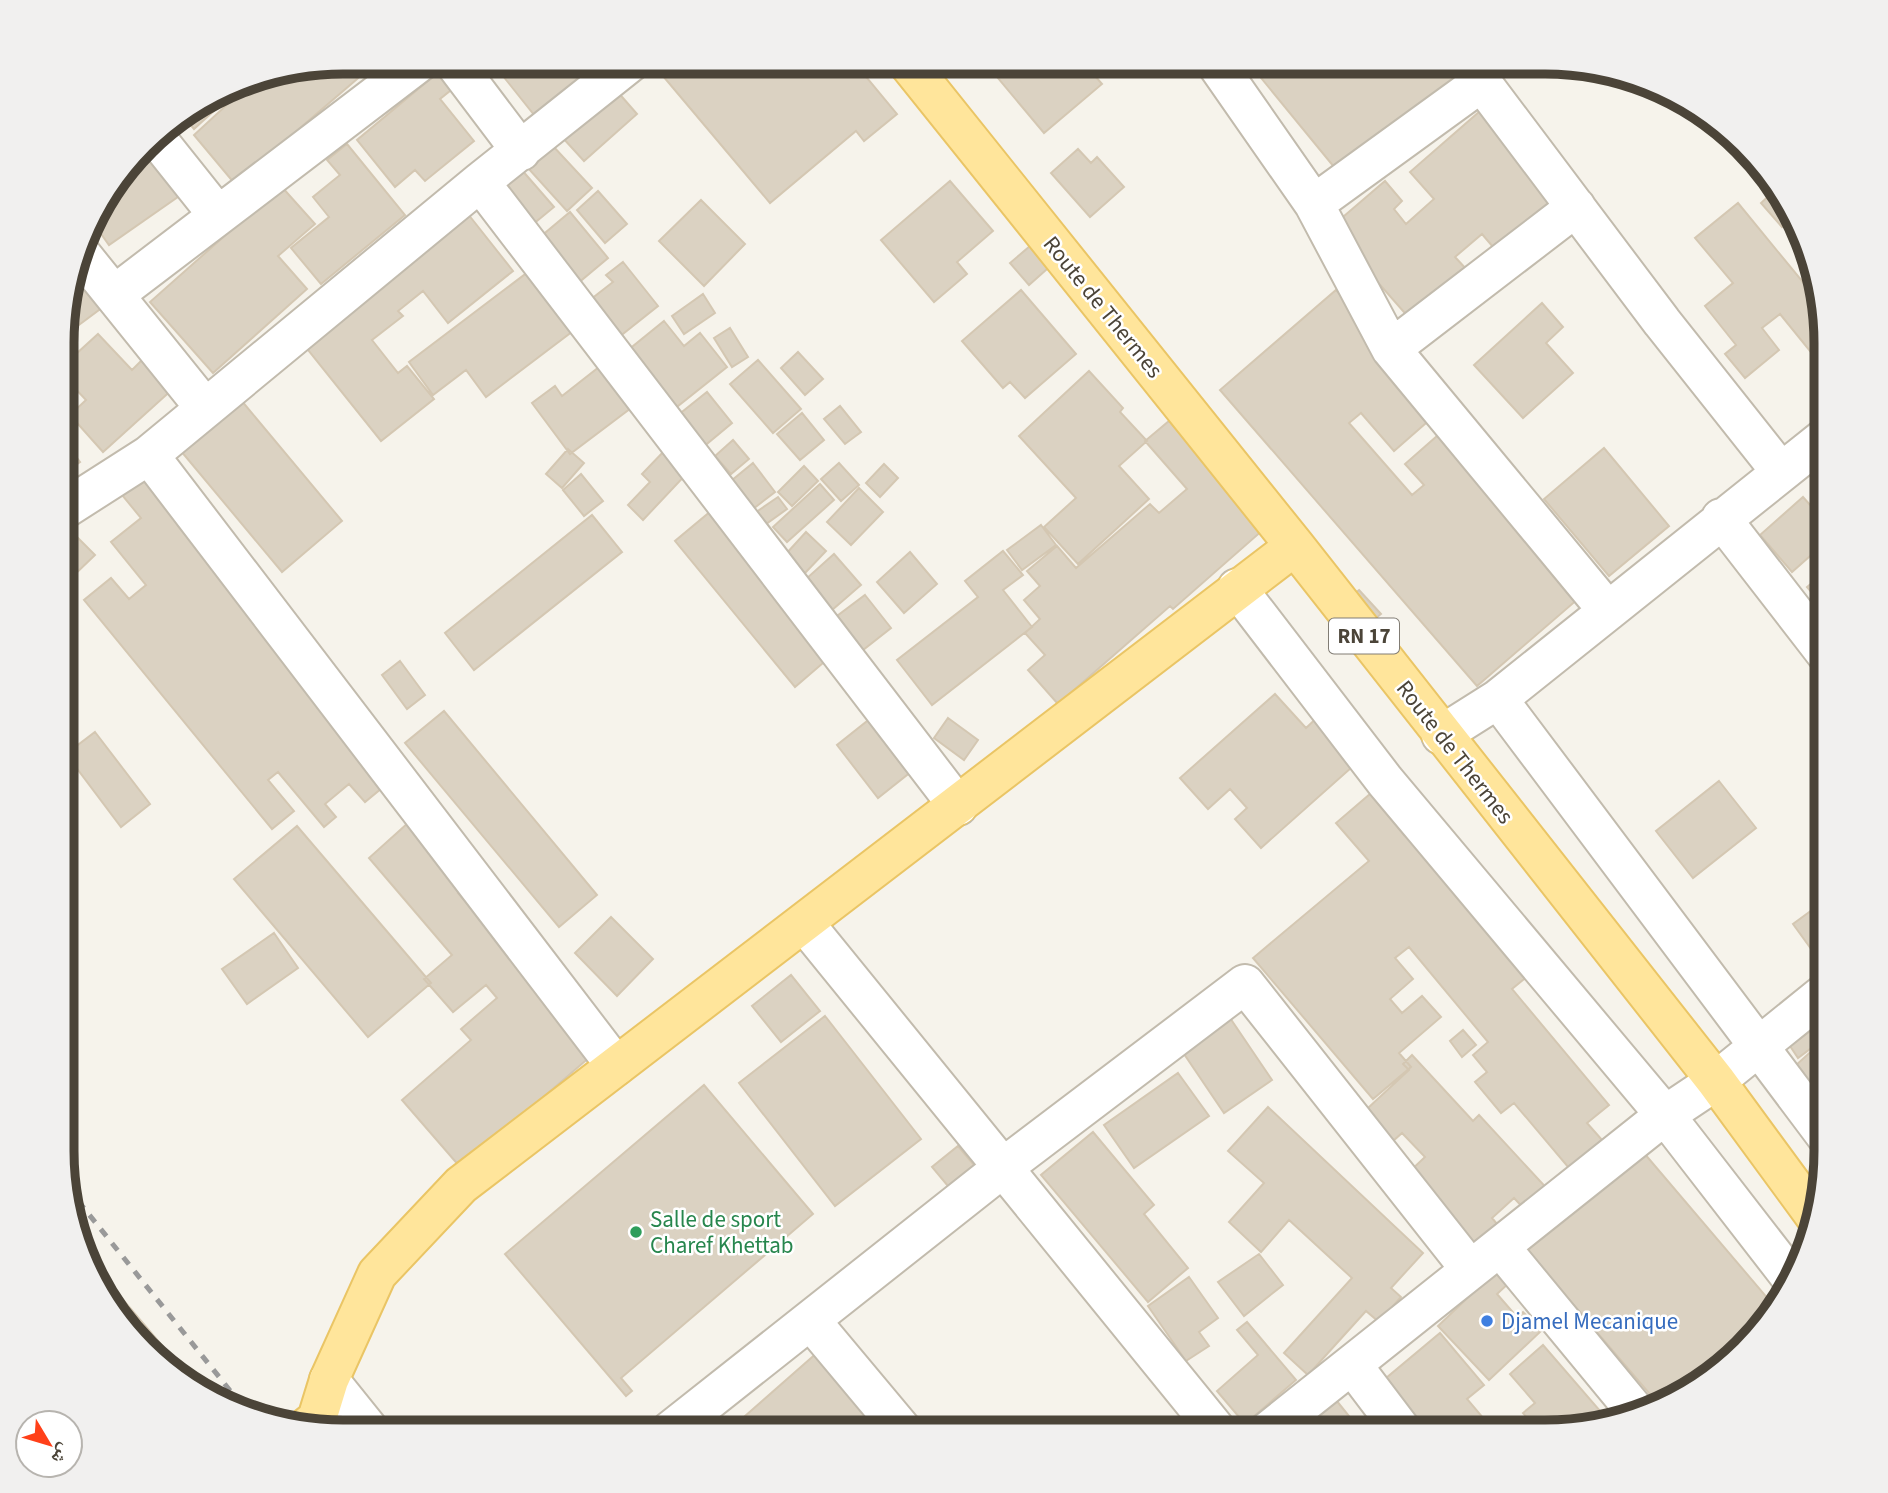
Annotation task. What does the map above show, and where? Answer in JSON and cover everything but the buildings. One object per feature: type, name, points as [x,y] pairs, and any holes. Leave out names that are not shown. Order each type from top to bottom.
[{"type":"main road","name":"Route de Thermes","points":[[917,74],[1295,546],[1441,735],[1716,1081],[1808,1207]]},
{"type":"main road","points":[[317,1418],[328,1380],[377,1274],[461,1185],[1295,546]]},
{"type":"street","points":[[114,295],[404,74]]},
{"type":"street","points":[[463,74],[521,151]]},
{"type":"street","points":[[74,503],[149,455],[480,182],[616,74]]},
{"type":"street","points":[[1223,74],[1314,204],[1391,349],[1608,611]]},
{"type":"street","points":[[1314,204],[1472,74]]},
{"type":"street","points":[[1476,74],[1781,472]]},
{"type":"street","points":[[161,144],[217,214]]},
{"type":"street","points":[[480,182],[958,806]]},
{"type":"street","points":[[1391,349],[1576,207]]},
{"type":"street","points":[[87,261],[205,408]]},
{"type":"street","points":[[1441,735],[1498,699],[1814,446]]},
{"type":"street","points":[[149,455],[616,1066]]},
{"type":"street","points":[[1721,518],[1814,639]]},
{"type":"street","points":[[1237,588],[1385,781],[1665,1115],[1786,1271]]},
{"type":"street","points":[[1498,699],[1814,1120]]},
{"type":"street","points":[[805,924],[1005,1166],[1208,1420]]},
{"type":"street","points":[[684,1420],[1005,1166],[1245,985],[1470,1269]]},
{"type":"street","points":[[1283,1420],[1665,1115],[1716,1081],[1814,1002]]},
{"type":"street","points":[[1501,1248],[1631,1405]]},
{"type":"street","points":[[811,1321],[893,1420]]},
{"type":"street","points":[[1353,1366],[1394,1420]]},
{"type":"street","points":[[328,1380],[361,1420]]},
{"type":"railway","points":[[79,1202],[235,1397]]},
{"type":"place","name":"Salle de sport Charef Khettab","points":[[636,1232]]},
{"type":"place","name":"Djamel Mecanique","points":[[1487,1321]]}]
